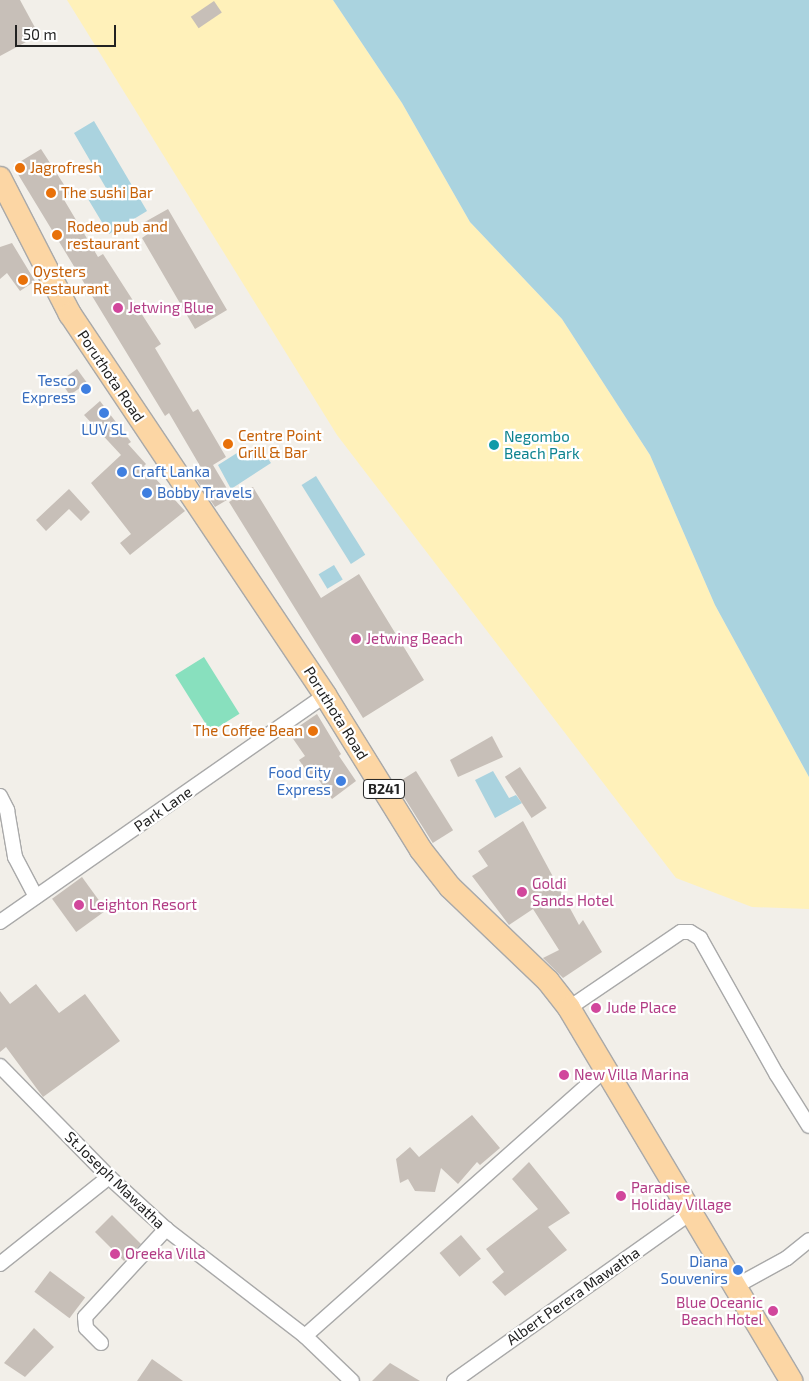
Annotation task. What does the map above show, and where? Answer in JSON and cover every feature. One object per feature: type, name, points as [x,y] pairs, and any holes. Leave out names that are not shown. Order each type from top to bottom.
[{"type":"main road","name":"Poruthota Road","points":[[3,193],[70,314],[325,695],[421,850],[450,888],[548,981],[569,1008],[791,1381]]},
{"type":"street","name":"Park Lane","points":[[0,922],[325,695]]},
{"type":"street","points":[[0,796],[6,810],[14,858],[36,897]]},
{"type":"street","points":[[569,1008],[681,932],[690,932],[700,938],[777,1075],[809,1126]]},
{"type":"street","name":"St.Joseph Mawatha","points":[[0,1066],[109,1176],[166,1229],[306,1336],[352,1381]]},
{"type":"street","points":[[306,1336],[606,1069]]},
{"type":"street","points":[[0,1264],[109,1176]]},
{"type":"street","name":"Albert Perera Mawatha","points":[[454,1381],[692,1212]]},
{"type":"street","points":[[101,1343],[86,1328],[85,1317],[166,1229]]},
{"type":"street","points":[[736,1286],[787,1258],[809,1240]]},
{"type":"sand","name":"Negombo Beach Park","points":[[67,0],[333,0],[402,103],[470,222],[562,319],[650,455],[715,605],[809,777],[809,909],[752,907],[676,878],[337,435]]},
{"type":"green space","points":[[204,657],[240,714],[211,732],[175,675]]},
{"type":"water","points":[[333,0],[809,0],[809,777],[715,605],[650,455],[562,319],[470,222],[402,103]]},
{"type":"water","points":[[94,121],[147,211],[109,234],[88,199],[106,188],[74,133]]},
{"type":"water","points":[[261,448],[271,463],[231,489],[218,465],[237,453],[242,459]]},
{"type":"water","points":[[316,476],[365,555],[351,564],[302,485]]},
{"type":"water","points":[[334,565],[343,580],[327,589],[319,574]]},
{"type":"water","points":[[493,771],[509,798],[516,795],[522,803],[495,818],[475,780]]},
{"type":"building","points":[[0,0],[20,0],[39,35],[0,56]]},
{"type":"building","points":[[214,1],[222,13],[199,28],[191,17]]},
{"type":"building","points":[[41,149],[70,194],[63,198],[98,257],[103,254],[161,344],[155,348],[193,412],[198,409],[226,457],[213,465],[232,497],[215,507],[194,476],[203,471],[169,413],[165,416],[13,166]]},
{"type":"building","points":[[168,209],[227,310],[195,329],[142,238],[149,233],[143,223]]},
{"type":"building","points":[[12,243],[35,281],[20,291],[7,273],[0,279],[0,247]]},
{"type":"building","points":[[77,369],[87,383],[70,395],[60,381]]},
{"type":"building","points":[[100,401],[131,442],[128,444],[146,464],[144,466],[185,511],[130,555],[120,543],[131,534],[91,483],[121,455],[84,415]]},
{"type":"building","name":"Jetwing Beach","points":[[253,487],[321,598],[359,574],[424,680],[363,718],[229,502]]},
{"type":"building","points":[[69,489],[90,512],[81,521],[69,509],[46,531],[36,520]]},
{"type":"building","points":[[317,714],[341,754],[339,756],[356,781],[332,799],[314,773],[310,776],[299,760],[305,756],[289,733]]},
{"type":"building","points":[[492,736],[503,757],[458,777],[450,760]]},
{"type":"building","points":[[520,767],[547,808],[532,818],[505,777]]},
{"type":"building","points":[[416,771],[453,830],[433,843],[396,784]]},
{"type":"building","name":"Goldi Sands Hotel","points":[[523,821],[579,925],[583,920],[602,952],[563,978],[543,958],[559,950],[533,909],[509,925],[472,876],[488,866],[478,851]]},
{"type":"building","name":"Leighton Resort","points":[[82,877],[106,910],[76,932],[52,899]]},
{"type":"building","points":[[36,984],[59,1013],[85,994],[120,1041],[43,1097],[6,1047],[0,1052],[0,991],[10,1004]]},
{"type":"building","points":[[472,1115],[500,1148],[480,1165],[477,1162],[458,1184],[441,1168],[435,1192],[415,1191],[408,1179],[400,1183],[396,1159],[410,1147],[419,1157]]},
{"type":"building","points":[[529,1162],[570,1213],[548,1227],[567,1250],[505,1296],[492,1282],[504,1272],[486,1249],[538,1209],[512,1179]]},
{"type":"building","points":[[112,1215],[141,1244],[124,1261],[95,1232]]},
{"type":"building","points":[[461,1235],[481,1259],[459,1277],[440,1253]]},
{"type":"building","points":[[50,1271],[85,1297],[69,1318],[34,1292]]},
{"type":"building","points":[[34,1328],[54,1347],[25,1377],[4,1363]]},
{"type":"building","points":[[152,1359],[183,1381],[137,1381]]},
{"type":"building","points":[[390,1363],[420,1381],[372,1381]]},
{"type":"place","name":"Jagrofresh","points":[[20,168]]},
{"type":"place","name":"The sushi Bar","points":[[51,193]]},
{"type":"place","name":"Rodeo pub and restaurant","points":[[57,235]]},
{"type":"place","name":"Oysters Restaurant","points":[[23,280]]},
{"type":"place","name":"Jetwing Blue","points":[[118,308]]},
{"type":"place","name":"Tesco Express","points":[[86,389]]},
{"type":"place","name":"LUV SL","points":[[104,413]]},
{"type":"place","name":"Centre Point Grill & Bar","points":[[228,444]]},
{"type":"place","name":"Negombo Beach Park","points":[[494,445]]},
{"type":"place","name":"Craft Lanka","points":[[122,472]]},
{"type":"place","name":"Bobby Travels","points":[[147,493]]},
{"type":"place","name":"Jetwing Beach","points":[[356,639]]},
{"type":"place","name":"The Coffee Bean","points":[[313,731]]},
{"type":"place","name":"Food City Express","points":[[341,781]]},
{"type":"place","name":"Goldi Sands Hotel","points":[[522,892]]},
{"type":"place","name":"Leighton Resort","points":[[79,905]]},
{"type":"place","name":"Jude Place","points":[[596,1008]]},
{"type":"place","name":"New Villa Marina","points":[[564,1075]]},
{"type":"place","name":"Paradise Holiday Village","points":[[621,1196]]},
{"type":"place","name":"Oreeka Villa","points":[[115,1254]]},
{"type":"place","name":"Diana Souvenirs","points":[[738,1270]]},
{"type":"place","name":"Blue Oceanic Beach Hotel","points":[[773,1311]]}]
